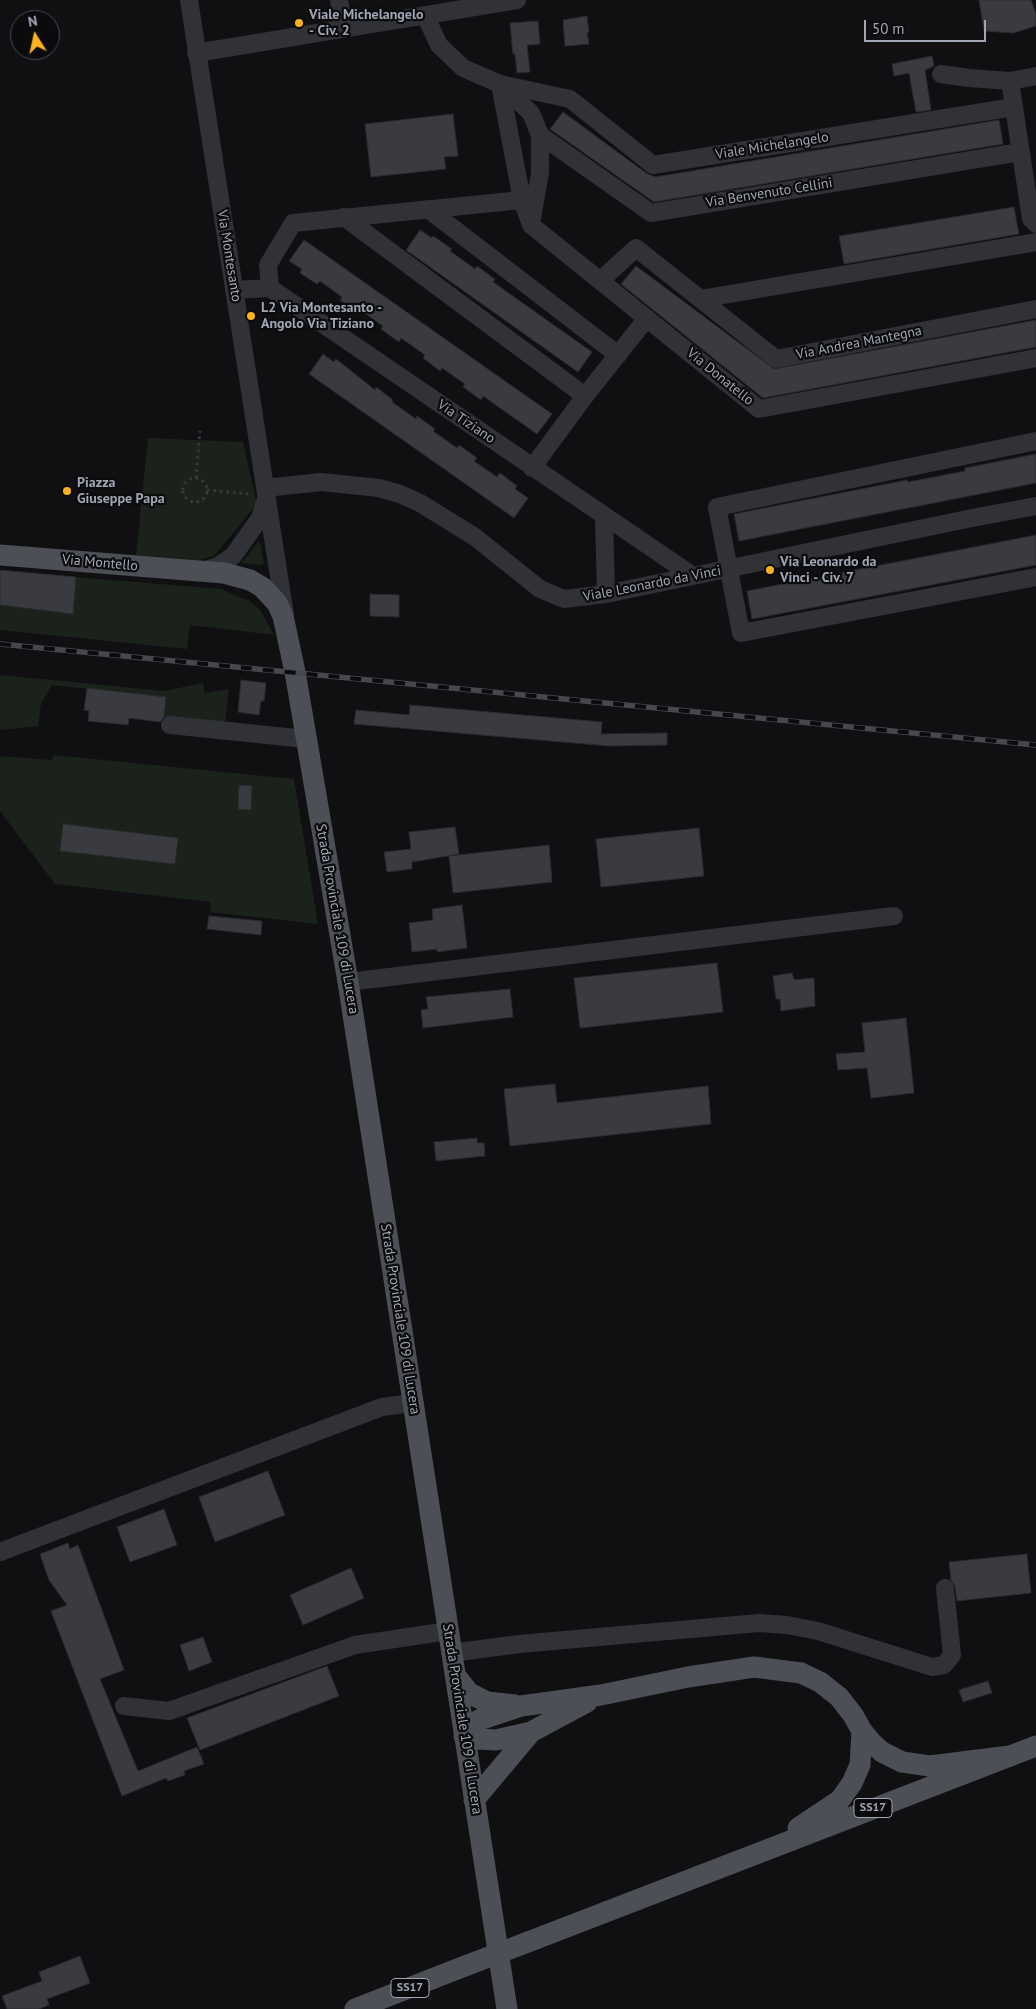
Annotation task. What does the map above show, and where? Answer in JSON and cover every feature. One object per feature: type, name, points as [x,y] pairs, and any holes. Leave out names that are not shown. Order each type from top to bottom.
[{"type":"main road","name":"Via Montello","points":[[0,555],[237,576],[262,587],[277,602],[287,630]]},
{"type":"main road","name":"Strada Provinciale 109 di Lucera","points":[[287,630],[348,982],[507,2009]]},
{"type":"main road","points":[[464,1736],[479,1720],[521,1706],[601,1695],[688,1677],[754,1667],[778,1668],[801,1673],[820,1682],[839,1697],[853,1715],[862,1731],[882,1752],[891,1758],[915,1765],[938,1765],[1010,1756]]},
{"type":"main road","points":[[455,1676],[469,1692],[487,1702],[521,1706]]},
{"type":"main road","points":[[464,1736],[496,1740],[531,1732],[601,1695]]},
{"type":"main road","points":[[737,1861],[792,1832],[840,1800],[852,1783],[860,1766],[862,1731]]},
{"type":"main road","points":[[474,1800],[531,1732]]},
{"type":"main road","name":"SS17","points":[[355,2009],[1036,1746]]},
{"type":"street","name":"Via Montesanto","points":[[189,0],[287,630]]},
{"type":"street","points":[[339,0],[344,29]]},
{"type":"street","points":[[196,54],[517,0]]},
{"type":"street","name":"Viale Michelangelo","points":[[425,15],[439,45],[463,68],[500,84],[570,99],[653,165],[1014,107]]},
{"type":"street","points":[[942,74],[1010,81],[1036,76]]},
{"type":"street","points":[[1010,81],[1031,219],[1036,224]]},
{"type":"street","points":[[500,84],[522,200],[531,225]]},
{"type":"street","name":"Viale Michelangelo","points":[[500,84],[531,113],[540,135]]},
{"type":"street","points":[[531,225],[540,173],[540,135]]},
{"type":"street","name":"Via Benvenuto Cellini","points":[[540,135],[651,213],[1020,152]]},
{"type":"street","points":[[234,290],[270,288],[268,264],[293,222],[522,200]]},
{"type":"street","points":[[428,209],[618,355]]},
{"type":"street","points":[[344,217],[585,396]]},
{"type":"street","name":"Via Donatello","points":[[531,225],[759,409],[1036,358]]},
{"type":"street","points":[[700,299],[1036,242]]},
{"type":"street","name":"Via Andrea Mantegna","points":[[601,280],[636,248],[776,359],[1036,309]]},
{"type":"street","name":"Via Tiziano","points":[[270,288],[693,576]]},
{"type":"street","points":[[532,468],[585,396],[648,318]]},
{"type":"street","points":[[1036,441],[717,507],[742,633],[1036,577]]},
{"type":"street","name":"Viale Leonardo da Vinci","points":[[266,494],[321,482],[379,488],[400,494],[420,503],[475,538],[540,589],[564,599],[606,594],[1036,506]]},
{"type":"street","name":"Via Montello","points":[[199,572],[218,566],[233,556],[260,518],[266,494]]},
{"type":"street","points":[[604,517],[606,594]]},
{"type":"street","points":[[170,725],[306,739]]},
{"type":"street","points":[[348,982],[894,916]]},
{"type":"street","points":[[0,1552],[382,1407],[413,1403]]},
{"type":"street","points":[[451,1653],[519,1644],[759,1623],[787,1625],[818,1631],[932,1667],[944,1665],[952,1655],[945,1588]]},
{"type":"street","points":[[124,1706],[169,1712],[355,1645],[448,1631]]},
{"type":"path","points":[[196,478],[200,431]]},
{"type":"path","points":[[196,478],[186,482],[183,490],[186,497],[193,501],[200,500],[207,490]]},
{"type":"path","points":[[196,478],[205,484],[207,490]]},
{"type":"path","points":[[207,490],[266,494]]},
{"type":"shaded area","points":[[148,438],[243,442],[257,504],[214,556],[198,560],[136,555]]},
{"type":"shaded area","points":[[258,542],[260,543],[264,563],[261,565],[243,563],[242,562]]},
{"type":"shaded area","points":[[76,577],[221,589],[251,602],[260,610],[274,635],[190,625],[187,649],[0,630],[0,605],[72,614]]},
{"type":"shaded area","points":[[0,675],[164,691],[203,683],[205,693],[229,689],[225,725],[164,718],[166,697],[52,685],[41,704],[38,726],[0,730]]},
{"type":"shaded area","points":[[54,755],[294,779],[318,924],[210,912],[211,902],[55,884],[0,811],[0,756],[52,760]]},
{"type":"building","points":[[979,0],[1031,0],[1036,14],[1036,26],[1013,33],[984,31]]},
{"type":"building","points":[[587,16],[589,44],[565,46],[563,20]]},
{"type":"building","points":[[538,21],[540,44],[527,45],[530,72],[517,73],[510,23]]},
{"type":"building","points":[[932,56],[934,66],[925,70],[931,110],[916,112],[909,73],[894,76],[892,64]]},
{"type":"building","points":[[563,112],[646,173],[655,177],[999,120],[1003,144],[654,202],[550,129]]},
{"type":"building","points":[[453,114],[458,156],[444,157],[446,169],[371,177],[365,124]]},
{"type":"building","points":[[1014,207],[1019,234],[844,264],[839,236]]},
{"type":"building","points":[[420,230],[452,249],[450,251],[475,269],[477,266],[495,279],[493,282],[592,352],[578,372],[406,250]]},
{"type":"building","points":[[304,240],[552,414],[537,434],[483,396],[481,400],[463,387],[465,384],[442,368],[440,371],[423,358],[425,355],[401,338],[399,342],[381,329],[383,326],[359,309],[357,312],[340,300],[342,297],[320,281],[317,284],[300,273],[302,269],[289,261]]},
{"type":"building","points":[[636,266],[774,369],[1036,320],[1036,347],[763,398],[621,284]]},
{"type":"building","points":[[323,354],[334,362],[336,359],[375,390],[376,387],[393,400],[392,402],[416,419],[417,416],[435,429],[433,431],[457,448],[459,445],[477,458],[474,461],[497,477],[500,473],[517,486],[515,489],[528,498],[514,518],[309,374]]},
{"type":"building","points":[[1036,454],[1036,483],[739,541],[734,514],[907,480],[908,482],[965,471],[965,468]]},
{"type":"building","points":[[1036,535],[1036,565],[752,619],[747,591]]},
{"type":"building","points":[[0,570],[76,577],[73,614],[0,605]]},
{"type":"building","points":[[370,594],[399,595],[399,617],[370,616]]},
{"type":"building","points":[[241,680],[266,683],[264,701],[261,701],[259,715],[238,712]]},
{"type":"building","points":[[87,688],[166,697],[164,717],[160,722],[129,718],[128,725],[88,721],[89,711],[84,710]]},
{"type":"building","points":[[410,705],[602,722],[601,734],[667,733],[667,745],[609,746],[354,724],[356,710],[409,715]]},
{"type":"building","points":[[239,785],[252,786],[251,810],[238,809]]},
{"type":"building","points":[[63,824],[178,838],[175,864],[60,851]]},
{"type":"building","points":[[455,827],[459,854],[412,862],[412,869],[387,872],[384,852],[411,849],[409,832]]},
{"type":"building","points":[[699,828],[704,876],[601,887],[596,839]]},
{"type":"building","points":[[549,845],[552,882],[453,893],[449,856]]},
{"type":"building","points":[[462,905],[467,948],[437,952],[437,949],[412,952],[409,923],[433,920],[432,909]]},
{"type":"building","points":[[209,916],[262,921],[261,935],[207,929]]},
{"type":"building","points":[[717,963],[723,1012],[580,1028],[574,978]]},
{"type":"building","points":[[792,973],[794,980],[814,978],[815,1006],[781,1011],[780,999],[776,999],[773,976]]},
{"type":"building","points":[[510,989],[513,1017],[423,1028],[421,1010],[428,1009],[426,997]]},
{"type":"building","points":[[906,1018],[914,1093],[871,1098],[867,1068],[838,1070],[836,1054],[865,1052],[862,1023]]},
{"type":"building","points":[[555,1084],[557,1103],[708,1086],[711,1124],[510,1146],[504,1089]]},
{"type":"building","points":[[477,1138],[477,1143],[484,1143],[485,1156],[436,1161],[434,1142]]},
{"type":"building","points":[[268,1471],[285,1515],[215,1542],[199,1497]]},
{"type":"building","points":[[164,1509],[177,1545],[130,1562],[117,1527]]},
{"type":"building","points":[[68,1543],[70,1549],[78,1545],[124,1670],[100,1679],[138,1771],[197,1747],[204,1764],[184,1771],[185,1775],[168,1781],[166,1778],[122,1796],[51,1611],[67,1605],[49,1580],[40,1554]]},
{"type":"building","points":[[1027,1554],[1031,1593],[957,1601],[955,1586],[951,1580],[949,1562]]},
{"type":"building","points":[[351,1568],[364,1598],[303,1625],[290,1595]]},
{"type":"building","points":[[203,1637],[212,1662],[189,1671],[180,1645]]},
{"type":"building","points":[[327,1666],[339,1696],[200,1750],[187,1718]]},
{"type":"building","points":[[988,1681],[992,1693],[963,1702],[959,1690]]},
{"type":"building","points":[[80,1956],[90,1983],[47,1999],[49,2005],[39,2009],[7,2009],[2,1996],[42,1981],[39,1972]]},
{"type":"railway","points":[[0,644],[1036,745]]},
{"type":"place","name":"Viale Michelangelo - Civ. 2","points":[[299,23]]},
{"type":"place","name":"L2 Via Montesanto - Angolo Via Tiziano","points":[[251,316]]},
{"type":"place","name":"Piazza Giuseppe Papa","points":[[67,491]]},
{"type":"place","name":"Via Leonardo da Vinci - Civ. 7","points":[[770,570]]}]
